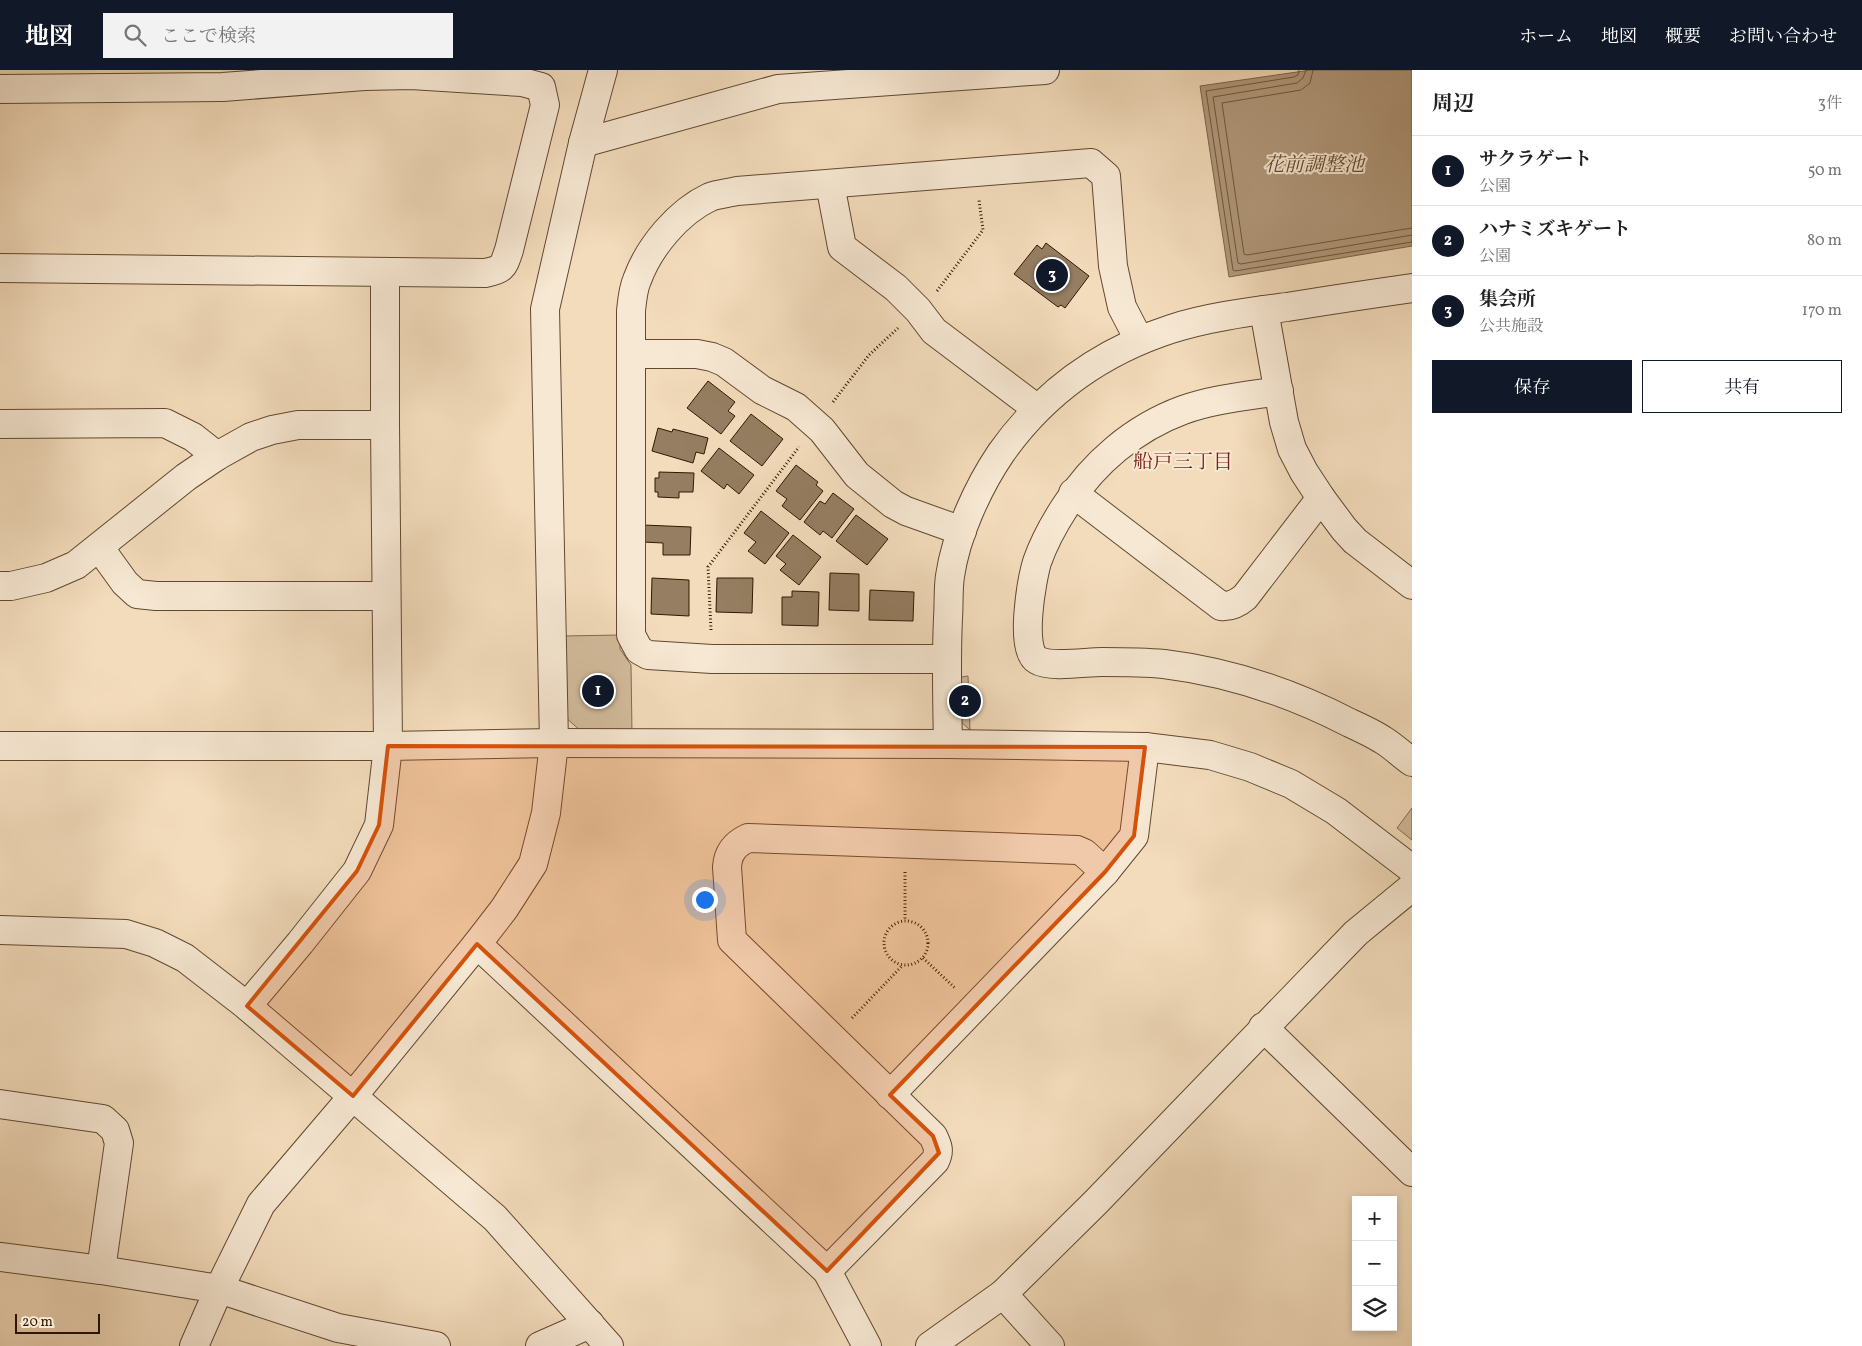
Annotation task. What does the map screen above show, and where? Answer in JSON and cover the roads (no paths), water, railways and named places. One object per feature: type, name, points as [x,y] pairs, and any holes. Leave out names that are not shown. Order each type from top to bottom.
[{"type":"street","points":[[194,1346],[219,1289],[261,1204],[353,1096],[477,944],[504,909],[533,864],[546,813],[554,743],[545,309],[583,143],[603,70]]},
{"type":"street","points":[[583,143],[778,89],[1045,70]]},
{"type":"street","points":[[0,89],[223,87],[364,76],[411,75],[522,82],[541,87],[545,105],[509,250],[504,264],[499,270],[485,273],[386,273],[0,268]]},
{"type":"street","points":[[946,659],[712,658],[648,655],[638,650],[632,635],[631,311],[636,282],[649,256],[668,230],[689,212],[711,197],[737,191],[1091,163],[1106,176],[1113,266],[1122,306],[1139,340]]},
{"type":"street","points":[[830,184],[842,248],[896,288],[918,310],[934,331],[1036,408]]},
{"type":"street","points":[[247,1006],[357,871],[379,825],[388,746],[384,425],[386,273]]},
{"type":"street","points":[[948,744],[946,659],[950,576],[962,531],[981,483],[1010,440],[1036,408],[1089,367],[1139,340],[1172,328],[1264,310],[1412,288]]},
{"type":"street","points":[[1264,310],[1284,422],[1292,449],[1321,498],[1344,529],[1355,541],[1412,585]]},
{"type":"street","points":[[631,354],[697,354],[724,362],[762,390],[796,407],[822,430],[857,475],[893,504],[906,512],[962,531]]},
{"type":"street","points":[[1279,391],[1212,402],[1184,410],[1157,421],[1106,456],[1074,493],[1053,526],[1037,563],[1028,611],[1028,642],[1032,654],[1037,660],[1050,664],[1102,662],[1164,664],[1242,680],[1281,692],[1333,714],[1382,739],[1412,762]]},
{"type":"street","points":[[0,424],[165,423],[193,437],[217,456]]},
{"type":"street","points":[[0,586],[11,586],[46,578],[76,564],[159,498],[217,456],[252,437],[272,430],[298,425],[384,425]]},
{"type":"street","points":[[1074,493],[1221,606],[1228,607],[1245,597],[1321,498]]},
{"type":"street","points":[[99,546],[125,583],[138,594],[156,596],[386,596]]},
{"type":"street","points":[[0,746],[388,746],[554,743],[948,744],[1145,747],[1210,755],[1250,767],[1291,784],[1336,811],[1412,869]]},
{"type":"street","points":[[890,1094],[1105,872],[1134,836],[1145,747]]},
{"type":"street","points":[[827,1271],[935,1161],[939,1153],[938,1146],[934,1136],[732,940],[728,858],[731,851],[740,842],[748,838],[1077,850],[1084,853],[1105,872]]},
{"type":"street","points":[[930,1346],[1003,1294],[1096,1202],[1263,1027],[1356,933],[1412,887]]},
{"type":"street","points":[[0,930],[126,934],[155,942],[185,958],[247,1006],[495,1218],[609,1346]]},
{"type":"street","points":[[477,944],[827,1271],[867,1346]]},
{"type":"street","points":[[1263,1027],[1412,1172]]},
{"type":"street","points":[[0,1104],[102,1119],[116,1130],[119,1144],[101,1270]]},
{"type":"street","points":[[0,1256],[219,1289],[338,1328],[436,1346]]},
{"type":"street","points":[[1003,1294],[1050,1346]]},
{"type":"street","points":[[540,1346],[590,1324]]},
{"type":"water","name":"花前調整池","points":[[1311,70],[1412,70],[1412,246],[1229,277],[1200,86]]},
{"type":"place","name":"集会所","points":[[1052,275]]},
{"type":"place","name":"サクラゲート","points":[[598,691]]},
{"type":"place","name":"ハナミズキゲート","points":[[965,701]]},
{"type":"district","name":"船戸三丁目","points":[[1183,463]]}]
